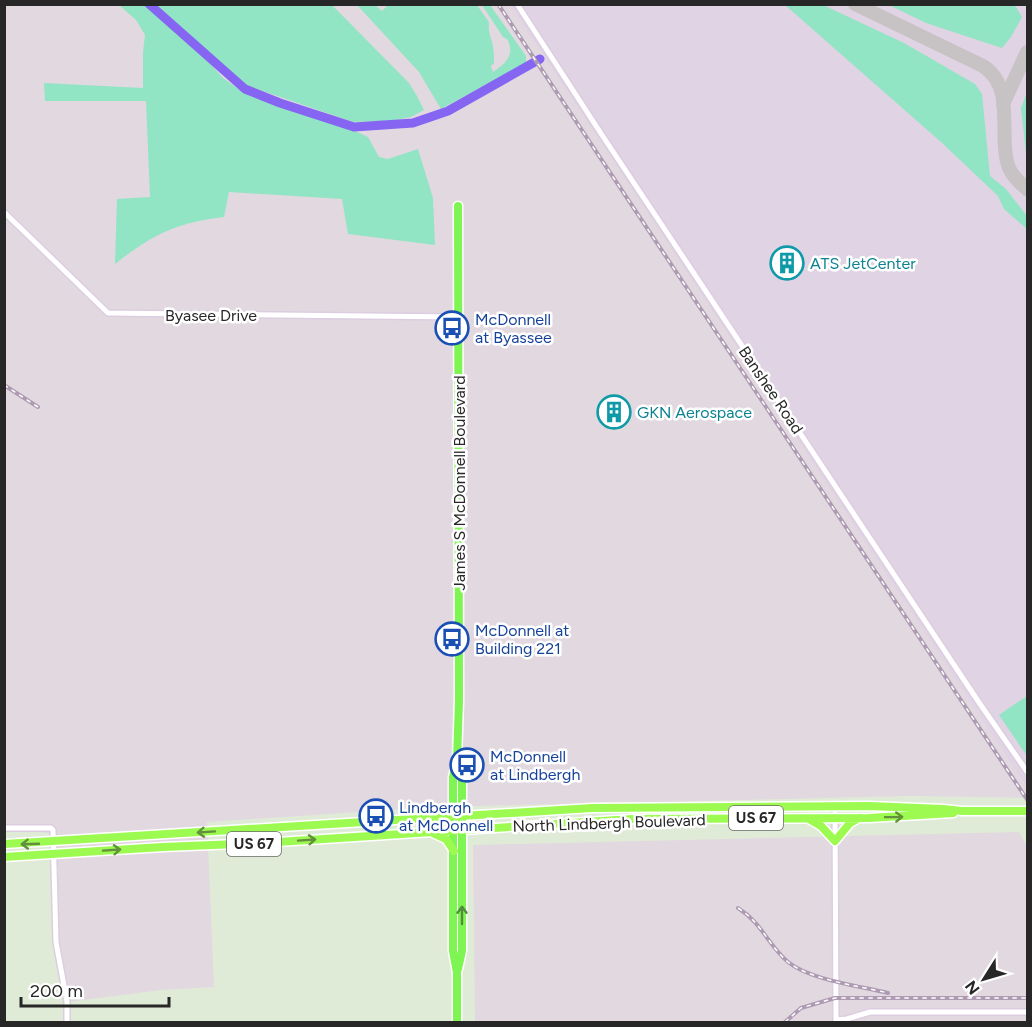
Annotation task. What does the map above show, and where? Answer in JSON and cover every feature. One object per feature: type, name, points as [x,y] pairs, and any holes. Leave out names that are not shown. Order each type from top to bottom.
[{"type":"highway","name":"North Lindbergh Boulevard","points":[[4,844],[535,810],[655,806],[910,807],[1028,812]]},
{"type":"highway","name":"North Lindbergh Boulevard","points":[[4,857],[241,845],[650,819],[859,818],[922,816],[962,811]]},
{"type":"highway","points":[[807,818],[821,826],[836,841],[849,823],[859,818]]},
{"type":"highway","points":[[430,832],[446,839],[454,851]]},
{"type":"main road","name":"James S McDonnell Boulevard","points":[[457,973],[462,951],[458,815],[453,777],[457,760],[458,206]]},
{"type":"main road","name":"James S McDonnell Boulevard","points":[[457,1023],[457,973],[453,951],[454,851],[458,831]]},
{"type":"street","name":"Banshee Road","points":[[517,4],[611,150],[1028,773]]},
{"type":"street","name":"Byasee Drive","points":[[4,212],[108,313],[459,317]]},
{"type":"street","points":[[835,807],[836,1021],[870,1012],[1028,1012]]},
{"type":"street","points":[[4,828],[51,828],[53,830],[56,942],[67,1002],[67,1023]]},
{"type":"shaded area","points":[[4,5],[795,5],[1027,766],[1027,798],[911,796],[434,807],[207,822],[214,987],[162,990],[67,1002],[56,942],[49,833],[5,829]]},
{"type":"shaded area","points":[[510,5],[1027,5],[1027,787]]},
{"type":"shaded area","points":[[1019,832],[1028,848],[1027,1022],[475,1022],[473,845]]},
{"type":"green space","points":[[119,5],[146,5],[201,53],[223,78],[240,90],[271,104],[351,129],[368,137],[379,157],[388,159],[418,149],[433,198],[435,245],[348,234],[342,199],[229,192],[224,217],[166,231],[141,245],[115,264],[117,199],[150,197],[146,101],[45,101],[44,83],[143,88],[145,35],[136,20]]},
{"type":"green space","points":[[155,5],[332,5],[409,83],[424,110],[411,117],[391,121],[353,122],[245,85]]},
{"type":"green space","points":[[357,5],[375,5],[382,11],[388,5],[477,5],[489,22],[494,52],[494,63],[491,66],[493,72],[502,66],[510,50],[507,39],[503,37],[482,5],[490,5],[526,56],[526,63],[441,109],[419,72]]},
{"type":"green space","points":[[785,5],[823,5],[904,43],[975,84],[982,94],[990,176],[1006,189],[1027,216],[1027,229],[1004,209],[998,196],[941,142]]},
{"type":"green space","points":[[889,5],[1012,5],[1022,17],[1002,48],[926,23]]},
{"type":"green space","points":[[1028,92],[1027,162],[1021,108]]},
{"type":"green space","points":[[1027,696],[1027,756],[999,715]]},
{"type":"waterway","points":[[149,4],[245,89],[354,127],[413,123],[448,111],[540,59]]},
{"type":"taxiway","points":[[855,4],[983,66],[993,75],[1000,87],[1003,100],[1006,155],[1009,168],[1028,190]]},
{"type":"taxiway","points":[[1003,104],[1027,52]]},
{"type":"railway","points":[[498,4],[1028,801]]},
{"type":"railway","points":[[4,385],[38,407]]},
{"type":"railway","points":[[738,908],[753,920],[781,955],[797,968],[822,978],[888,993]]},
{"type":"railway","points":[[785,1022],[801,1008],[835,998],[1028,998]]},
{"type":"place","name":"ATS JetCenter","points":[[787,263]]},
{"type":"place","name":"McDonnell at Byassee","points":[[452,328]]},
{"type":"place","name":"GKN Aerospace","points":[[614,412]]},
{"type":"place","name":"McDonnell at Building 221","points":[[452,639]]},
{"type":"place","name":"McDonnell at Lindbergh","points":[[467,765]]},
{"type":"place","name":"Lindbergh at McDonnell","points":[[376,816]]}]
